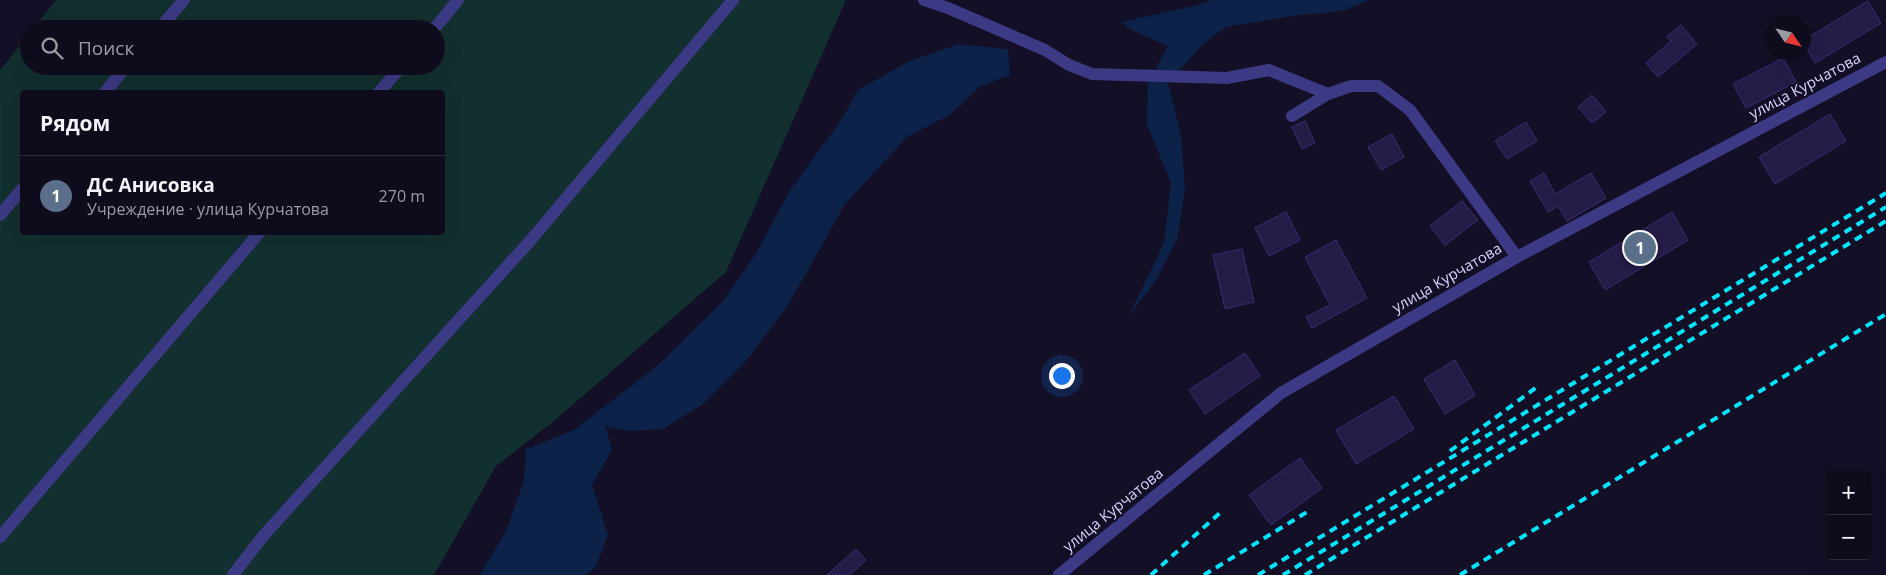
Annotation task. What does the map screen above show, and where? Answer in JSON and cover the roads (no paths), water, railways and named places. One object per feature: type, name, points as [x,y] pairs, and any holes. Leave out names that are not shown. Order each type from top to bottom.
[{"type":"street","points":[[167,20],[184,0]]},
{"type":"street","points":[[441,20],[458,0]]},
{"type":"street","points":[[233,575],[264,535],[530,241],[734,0]]},
{"type":"street","points":[[924,0],[948,8],[1045,50],[1069,66],[1092,74],[1227,78],[1269,70],[1328,94]]},
{"type":"street","name":"улица Курчатова","points":[[1059,575],[1281,394],[1517,256],[1886,62]]},
{"type":"street","points":[[107,90],[119,75]]},
{"type":"street","points":[[381,90],[394,75]]},
{"type":"street","points":[[1292,116],[1328,94],[1351,86],[1378,86],[1410,110],[1517,256]]},
{"type":"street","points":[[0,215],[20,190]]},
{"type":"street","points":[[0,537],[257,235]]},
{"type":"water","points":[[1213,0],[1369,0],[1343,11],[1299,15],[1226,27],[1203,44],[1168,83],[1181,135],[1185,189],[1177,240],[1156,280],[1129,316],[1164,243],[1171,183],[1147,125],[1148,84],[1168,46],[1134,31],[1120,22]]},
{"type":"water","points":[[958,44],[1008,49],[1010,75],[979,87],[950,115],[907,137],[845,204],[787,307],[745,362],[703,404],[663,429],[628,431],[605,426],[612,450],[592,485],[608,535],[595,568],[586,575],[480,575],[507,529],[524,480],[526,449],[574,430],[658,365],[724,300],[757,252],[790,190],[842,119],[858,90],[908,62]]},
{"type":"railway","points":[[1258,575],[1886,193]]},
{"type":"railway","points":[[1283,575],[1886,207]]},
{"type":"railway","points":[[1305,575],[1886,221]]},
{"type":"railway","points":[[1460,575],[1886,314]]},
{"type":"railway","points":[[1450,451],[1537,387]]},
{"type":"railway","points":[[1151,575],[1222,511]]},
{"type":"railway","points":[[1204,575],[1307,512]]},
{"type":"place","name":"ДС Анисовка","points":[[1640,248]]}]
